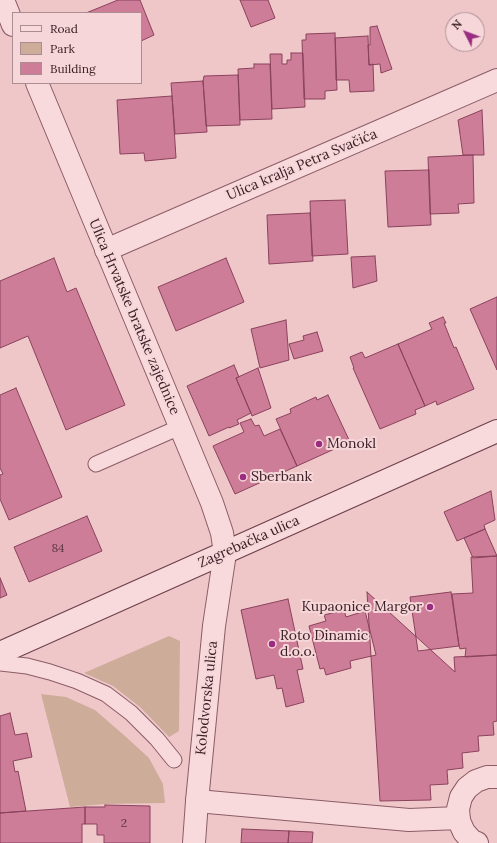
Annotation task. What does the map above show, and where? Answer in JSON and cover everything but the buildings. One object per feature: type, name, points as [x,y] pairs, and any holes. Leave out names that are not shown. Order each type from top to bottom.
[{"type":"street","points":[[2,0],[12,23]]},
{"type":"street","name":"Ulica kralja Petra Svačića","points":[[106,250],[497,80]]},
{"type":"street","name":"Ulica Hrvatske bratske zajednice","points":[[37,84],[216,513],[222,533],[225,553]]},
{"type":"street","name":"Zagrebačka ulica","points":[[0,653],[497,431]]},
{"type":"street","name":"Kolodvorska ulica","points":[[194,843],[196,802],[217,605],[225,553]]},
{"type":"street","points":[[477,843],[472,841],[464,832],[459,818],[458,809],[461,798],[467,788],[476,781],[487,777],[497,777]]},
{"type":"street","points":[[196,802],[409,820],[459,818]]},
{"type":"lane","points":[[96,464],[180,427]]},
{"type":"lane","points":[[0,663],[27,666],[50,672],[77,681],[106,694],[130,713],[157,739],[174,760]]},
{"type":"green space","points":[[169,636],[180,641],[179,731],[169,737],[140,707],[113,686],[84,673]]},
{"type":"green space","points":[[41,694],[66,697],[95,710],[125,736],[149,758],[163,784],[165,803],[105,804],[70,807]]},
{"type":"place","name":"Monokl","points":[[319,444]]},
{"type":"place","name":"Sberbank","points":[[243,477]]},
{"type":"place","name":"Kupaonice Margor","points":[[430,607]]},
{"type":"place","name":"Roto Dinamic d.o.o.","points":[[272,644]]}]
